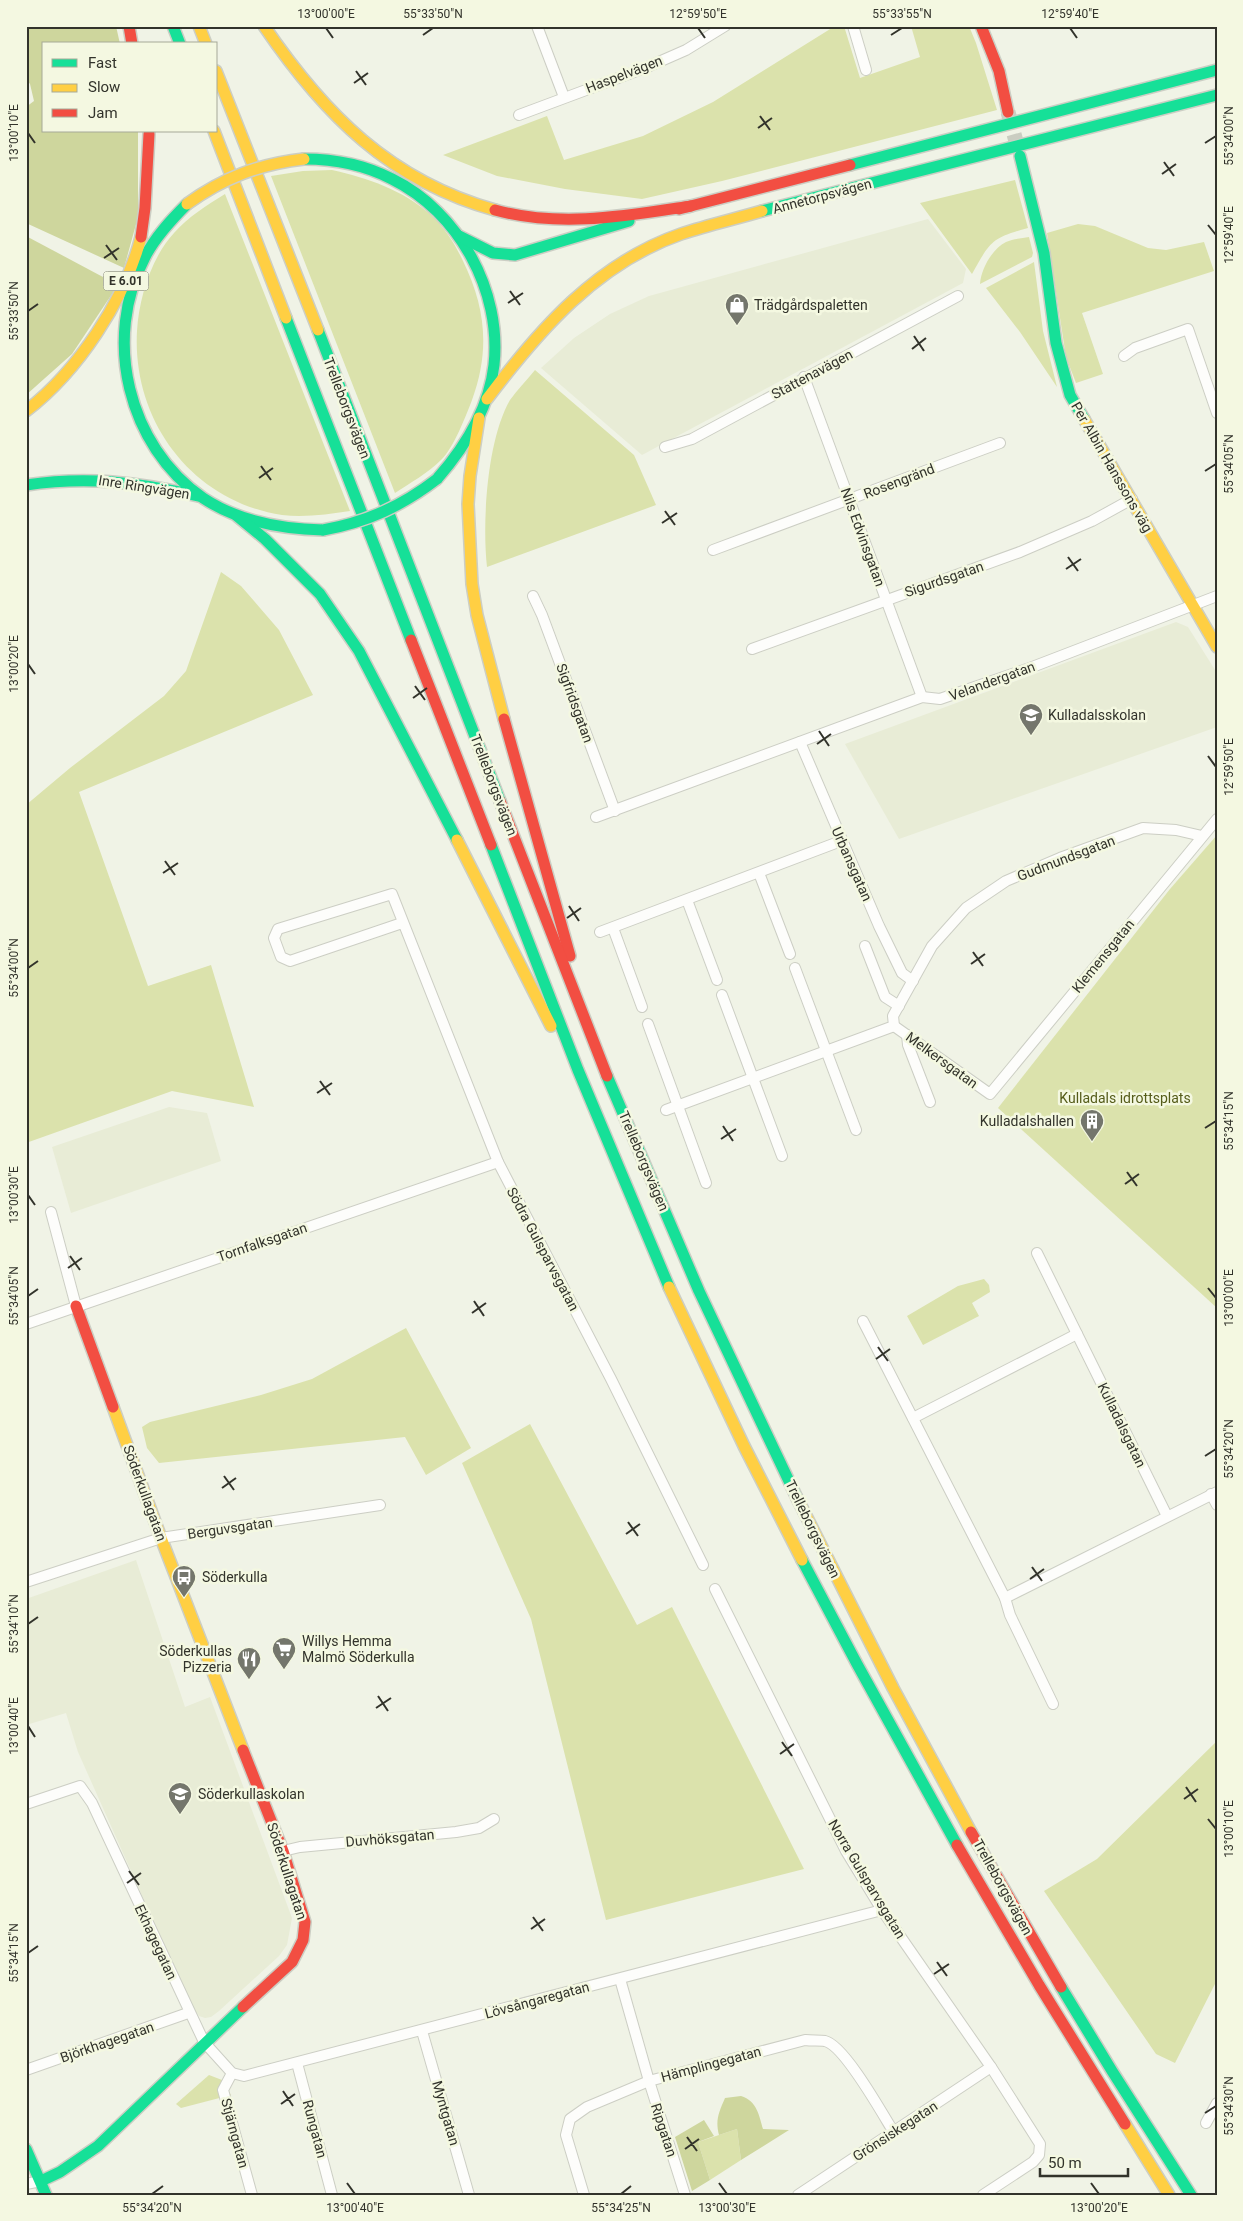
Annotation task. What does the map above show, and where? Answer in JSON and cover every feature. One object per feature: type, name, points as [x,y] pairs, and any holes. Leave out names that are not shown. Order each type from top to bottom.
[{"type":"main road","points":[[128,26],[132,42]]},
{"type":"main road","points":[[173,26],[179,42]]},
{"type":"main road","points":[[199,26],[205,42]]},
{"type":"main road","points":[[253,26],[286,76]]},
{"type":"main road","points":[[264,26],[301,78],[343,123],[404,171],[452,195],[492,210],[559,220],[612,217],[691,206]]},
{"type":"main road","points":[[980,26],[999,71],[1008,112]]},
{"type":"main road","name":"Annetorpsvägen","points":[[460,236],[498,254],[521,254],[593,230],[1217,70]]},
{"type":"main road","name":"Trelleborgsvägen","points":[[218,76],[578,1001],[638,1151],[730,1359],[825,1556],[906,1710],[1006,1893],[1123,2088],[1192,2195]]},
{"type":"main road","name":"Annetorpsvägen","points":[[486,401],[523,351],[561,310],[608,271],[657,244],[682,234],[775,208],[1217,96]]},
{"type":"main road","points":[[319,114],[382,173]]},
{"type":"main road","points":[[38,402],[67,377],[114,326],[128,300],[139,267],[151,217],[153,168],[149,132]]},
{"type":"main road","name":"E 6.01","points":[[26,410],[38,402],[98,332],[123,289],[136,255],[145,212],[149,132]]},
{"type":"main road","name":"Trelleborgsvägen","points":[[214,132],[578,1070],[638,1216],[690,1334],[862,1673],[994,1910],[1169,2195]]},
{"type":"main road","name":"Per Albin Hanssons väg","points":[[1020,156],[1044,253],[1061,370],[1070,395],[1217,647]]},
{"type":"main road","points":[[128,300],[122,345],[128,389],[134,410],[143,430],[168,467],[202,497],[236,516],[279,528],[323,530],[373,519],[417,495],[437,479],[468,440],[486,401],[494,358],[492,315],[480,273],[460,236],[443,216],[425,199],[382,173],[330,160],[304,159],[279,161],[254,167],[230,176],[208,188],[168,222],[152,244],[139,267]]},
{"type":"main road","points":[[479,418],[470,476],[468,504],[472,584],[477,615],[502,715],[562,923],[574,974],[578,1001]]},
{"type":"main road","name":"Inre Ringvägen","points":[[28,485],[58,480],[109,479],[157,486],[202,497]]},
{"type":"main road","points":[[236,516],[265,539],[315,588],[341,622],[359,651],[429,784],[543,1013],[578,1070]]},
{"type":"main road","name":"Söderkullagatan","points":[[41,2181],[56,2175],[76,2163],[98,2145],[204,2042],[288,1967],[297,1956],[302,1945],[305,1922],[283,1851],[161,1538],[76,1306]]},
{"type":"main road","points":[[26,2149],[46,2195]]},
{"type":"street","points":[[537,26],[564,97]]},
{"type":"street","name":"Haspelvägen","points":[[519,115],[645,68],[686,50],[725,26]]},
{"type":"street","points":[[853,26],[866,70]]},
{"type":"street","name":"Stattenavägen","points":[[665,447],[692,439],[958,296]]},
{"type":"street","points":[[1124,356],[1135,348],[1188,329],[1217,412]]},
{"type":"street","name":"Nils Edvinsgatan","points":[[804,378],[922,697]]},
{"type":"street","name":"Rosengränd","points":[[713,550],[1000,442]]},
{"type":"street","name":"Sigurdsgatan","points":[[752,649],[1020,552],[1092,521],[1132,499]]},
{"type":"street","name":"Sigfridsgatan","points":[[533,596],[542,615],[615,811]]},
{"type":"street","name":"Velandergatan","points":[[596,816],[615,811],[922,697],[940,699],[1027,669],[1217,596]]},
{"type":"street","name":"Urbansgatan","points":[[800,742],[841,841],[902,973],[913,981]]},
{"type":"street","name":"Klemensgatan","points":[[990,1094],[1217,819]]},
{"type":"street","name":"Gudmundsgatan","points":[[894,1026],[893,1016],[932,946],[966,908],[1006,881],[1060,858],[1143,828],[1176,830],[1202,836]]},
{"type":"street","points":[[600,932],[841,841]]},
{"type":"street","points":[[759,873],[790,954]]},
{"type":"street","name":"Södra Gulsparvsgatan","points":[[402,924],[290,961],[281,957],[274,938],[278,929],[392,894],[402,924],[498,1162],[607,1371],[703,1565]]},
{"type":"street","points":[[687,900],[717,980]]},
{"type":"street","points":[[613,928],[642,1007]]},
{"type":"street","points":[[866,946],[885,997],[899,1006]]},
{"type":"street","points":[[795,968],[856,1130]]},
{"type":"street","points":[[722,996],[782,1156]]},
{"type":"street","points":[[648,1024],[706,1182]]},
{"type":"street","points":[[666,1110],[894,1026]]},
{"type":"street","name":"Melkersgatan","points":[[894,1026],[990,1094]]},
{"type":"street","points":[[907,1035],[908,1045],[930,1102]]},
{"type":"street","name":"Tornfalksgatan","points":[[26,1324],[498,1162]]},
{"type":"street","name":"Söderkullagatan","points":[[51,1212],[76,1306]]},
{"type":"street","name":"Kulladalsgatan","points":[[1037,1253],[1167,1516]]},
{"type":"street","points":[[863,1321],[1005,1598],[1010,1615],[1053,1704]]},
{"type":"street","points":[[913,1418],[1077,1334]]},
{"type":"street","points":[[1005,1598],[1214,1493],[1217,1505]]},
{"type":"street","name":"Berguvsgatan","points":[[26,1582],[161,1538],[380,1506]]},
{"type":"street","name":"Norra Gulsparvsgatan","points":[[715,1589],[846,1850],[882,1910],[991,2067],[1040,2144],[1039,2155],[1033,2162],[983,2195]]},
{"type":"street","name":"Ekhagegatan","points":[[26,1804],[80,1786],[92,1803],[188,2013],[204,2042]]},
{"type":"street","name":"Duvhöksgatan","points":[[283,1851],[300,1847],[456,1832],[479,1828],[494,1819]]},
{"type":"street","name":"Lövsångaregatan","points":[[232,2073],[244,2076],[297,2063],[882,1910]]},
{"type":"street","name":"Ripgatan","points":[[620,1979],[649,2081],[685,2195]]},
{"type":"street","name":"Björkhagegatan","points":[[26,2070],[188,2013]]},
{"type":"street","name":"Myntgatan","points":[[422,2030],[469,2195]]},
{"type":"street","name":"Hämplingegatan","points":[[584,2195],[566,2135],[570,2119],[587,2107],[649,2081],[806,2040],[826,2041],[837,2049],[864,2084],[893,2131]]},
{"type":"street","points":[[204,2042],[232,2073]]},
{"type":"street","name":"Rungatan","points":[[297,2063],[332,2195]]},
{"type":"street","name":"Grönsiskegatan","points":[[798,2195],[991,2067]]},
{"type":"street","name":"Stjärngatan","points":[[232,2073],[223,2090],[252,2195]]},
{"type":"street","points":[[1206,2123],[1217,2103]]},
{"type":"street","points":[[26,2184],[41,2181]]},
{"type":"shaded area","name":"Trädgårdspaletten","points":[[928,219],[966,269],[963,283],[642,455],[541,368],[574,338],[610,314],[649,296]]},
{"type":"shaded area","name":"Kulladalsskolan","points":[[1176,622],[1188,627],[1217,673],[1217,727],[899,839],[845,744]]},
{"type":"shaded area","points":[[169,1107],[207,1113],[221,1161],[71,1213],[52,1147]]},
{"type":"shaded area","name":"Söderkullaskolan","points":[[136,1560],[185,1707],[210,1697],[292,1918],[287,1945],[279,1956],[219,2011],[211,2017],[205,2018],[199,2016],[189,2001],[78,1752],[66,1713],[26,1725],[26,1599]]},
{"type":"green space","points":[[26,26],[116,26],[120,42],[42,42],[42,132],[138,132],[138,217],[124,268],[26,223],[26,107],[34,101],[30,84],[26,79]]},
{"type":"green space","points":[[835,26],[844,26],[860,78],[920,57],[911,26],[969,26],[997,110],[722,181],[642,199],[565,189],[497,176],[443,155],[547,116],[564,160],[643,136],[713,102]]},
{"type":"green space","points":[[332,170],[384,186],[409,199],[431,215],[453,242],[460,255],[471,278],[481,313],[483,347],[478,382],[459,432],[446,455],[436,465],[395,493],[271,176],[303,171]]},
{"type":"green space","points":[[1015,180],[1028,228],[1006,235],[993,243],[983,255],[972,274],[920,203]]},
{"type":"green space","points":[[225,194],[350,511],[308,516],[282,515],[250,507],[221,493],[195,474],[174,452],[157,425],[145,396],[138,364],[137,331],[140,305],[153,266],[166,243],[179,227]]},
{"type":"green space","points":[[1078,224],[1095,226],[1148,248],[1166,250],[1204,242],[1214,271],[1082,313],[1103,374],[1076,383],[1066,357],[1047,233]]},
{"type":"green space","points":[[26,236],[118,285],[72,354],[26,395]]},
{"type":"green space","points":[[1029,237],[1033,253],[1032,257],[980,284],[985,266],[996,249],[1006,242]]},
{"type":"green space","points":[[1034,262],[1043,331],[1057,387],[1020,332],[986,288]]},
{"type":"green space","points":[[535,370],[634,455],[656,505],[487,567],[486,505],[491,459],[496,437],[510,400]]},
{"type":"green space","points":[[221,572],[241,586],[279,630],[313,695],[79,792],[148,986],[211,965],[254,1107],[172,1091],[26,1143],[26,805],[70,768],[164,696],[186,671]]},
{"type":"green space","name":"Kulladals idrottsplats","points":[[1217,835],[1217,1308],[998,1108],[1170,889]]},
{"type":"green space","points":[[984,1279],[989,1285],[990,1292],[972,1303],[979,1316],[923,1345],[907,1316],[958,1286]]},
{"type":"green space","points":[[406,1328],[471,1448],[426,1475],[405,1437],[159,1463],[147,1448],[142,1427],[150,1422],[261,1395],[312,1379]]},
{"type":"green space","points":[[530,1424],[637,1625],[672,1607],[804,1869],[606,1920],[531,1619],[462,1463]]},
{"type":"green space","points":[[1217,1741],[1217,1980],[1175,2063],[1156,2054],[1044,1891],[1097,1859]]},
{"type":"green space","points":[[209,2075],[222,2080],[231,2095],[181,2108],[176,2104]]},
{"type":"green space","points":[[741,2096],[751,2101],[754,2105],[763,2129],[789,2130],[741,2160],[737,2129],[719,2135],[717,2125],[719,2112],[725,2098]]},
{"type":"green space","points":[[704,2120],[714,2136],[698,2142],[710,2180],[692,2191],[675,2137]]},
{"type":"green space","points":[[737,2129],[741,2160],[710,2180],[698,2142]]},
{"type":"tunnel","points":[[1008,112],[1020,156]]},
{"type":"traffic: fast","points":[[173,26],[179,42]]},
{"type":"traffic: fast","points":[[850,165],[1217,70]]},
{"type":"traffic: fast","points":[[762,211],[1217,95]]},
{"type":"traffic: fast","points":[[1020,156],[1044,253],[1056,343],[1070,395],[1084,419]]},
{"type":"traffic: fast","points":[[304,159],[327,160],[360,167],[382,174],[416,193],[456,233],[471,257],[483,282],[491,309],[495,337],[494,365],[491,381],[487,397],[474,426],[448,466],[437,479]]},
{"type":"traffic: fast","points":[[187,204],[158,236],[145,257],[132,289],[125,322],[125,356],[130,389],[140,421],[156,450],[177,476],[203,498],[231,513],[261,523],[323,530]]},
{"type":"traffic: fast","points":[[459,236],[493,253],[515,255],[629,221]]},
{"type":"traffic: fast","points":[[286,318],[411,640]]},
{"type":"traffic: fast","points":[[318,330],[500,801]]},
{"type":"traffic: fast","points":[[323,530],[339,527],[383,512],[411,497],[437,479]]},
{"type":"traffic: fast","points":[[26,485],[70,481],[112,482],[154,487],[198,496]]},
{"type":"traffic: fast","points":[[237,516],[265,539],[320,594],[359,651],[457,840]]},
{"type":"traffic: fast","points":[[491,845],[578,1070],[669,1287]]},
{"type":"traffic: fast","points":[[607,1076],[699,1291],[797,1498]]},
{"type":"traffic: fast","points":[[802,1560],[957,1845]]},
{"type":"traffic: fast","points":[[1061,1987],[1191,2195]]},
{"type":"traffic: fast","points":[[41,2181],[60,2172],[98,2146],[243,2007]]},
{"type":"traffic: fast","points":[[26,2149],[46,2195]]},
{"type":"traffic: slow","points":[[199,26],[205,42]]},
{"type":"traffic: slow","points":[[264,26],[311,88],[363,140],[392,162],[423,181],[457,197],[495,210]]},
{"type":"traffic: slow","points":[[218,76],[318,330]]},
{"type":"traffic: slow","points":[[214,132],[286,318]]},
{"type":"traffic: slow","points":[[187,204],[214,187],[242,174],[272,164],[304,159]]},
{"type":"traffic: slow","points":[[487,399],[527,348],[549,324],[596,281],[623,262],[681,234],[762,211]]},
{"type":"traffic: slow","points":[[26,411],[64,376],[97,333],[124,285],[141,237]]},
{"type":"traffic: slow","points":[[479,418],[470,476],[468,504],[472,584],[477,615],[504,719]]},
{"type":"traffic: slow","points":[[1084,419],[1217,647]]},
{"type":"traffic: slow","points":[[457,840],[551,1026]]},
{"type":"traffic: slow","points":[[669,1287],[744,1446],[802,1560]]},
{"type":"traffic: slow","points":[[113,1407],[161,1538],[243,1750]]},
{"type":"traffic: slow","points":[[797,1498],[893,1688],[971,1832]]},
{"type":"traffic: slow","points":[[1125,2124],[1169,2195]]},
{"type":"traffic: jam","points":[[129,26],[132,42]]},
{"type":"traffic: jam","points":[[981,26],[999,71],[1008,112]]},
{"type":"traffic: jam","points":[[141,237],[145,208],[149,134]]},
{"type":"traffic: jam","points":[[679,209],[850,165]]},
{"type":"traffic: jam","points":[[495,210],[519,215],[568,219],[617,216],[691,206]]},
{"type":"traffic: jam","points":[[411,640],[491,845]]},
{"type":"traffic: jam","points":[[504,719],[570,956]]},
{"type":"traffic: jam","points":[[500,801],[607,1076]]},
{"type":"traffic: jam","points":[[76,1306],[113,1407]]},
{"type":"traffic: jam","points":[[243,1750],[283,1851],[305,1922],[303,1940],[292,1962],[243,2007]]},
{"type":"traffic: jam","points":[[971,1832],[1061,1987]]},
{"type":"traffic: jam","points":[[957,1845],[1039,1985],[1125,2124]]},
{"type":"place","name":"Trädgårdspaletten","points":[[737,326]]},
{"type":"place","name":"Kulladalsskolan","points":[[1031,736]]},
{"type":"place","name":"Kulladalshallen","points":[[1092,1142]]},
{"type":"place","name":"Söderkulla","points":[[184,1598]]},
{"type":"place","name":"Willys Hemma Malmö Söderkulla","points":[[284,1670]]},
{"type":"place","name":"Söderkullas Pizzeria","points":[[249,1680]]},
{"type":"place","name":"Söderkullaskolan","points":[[180,1815]]}]
